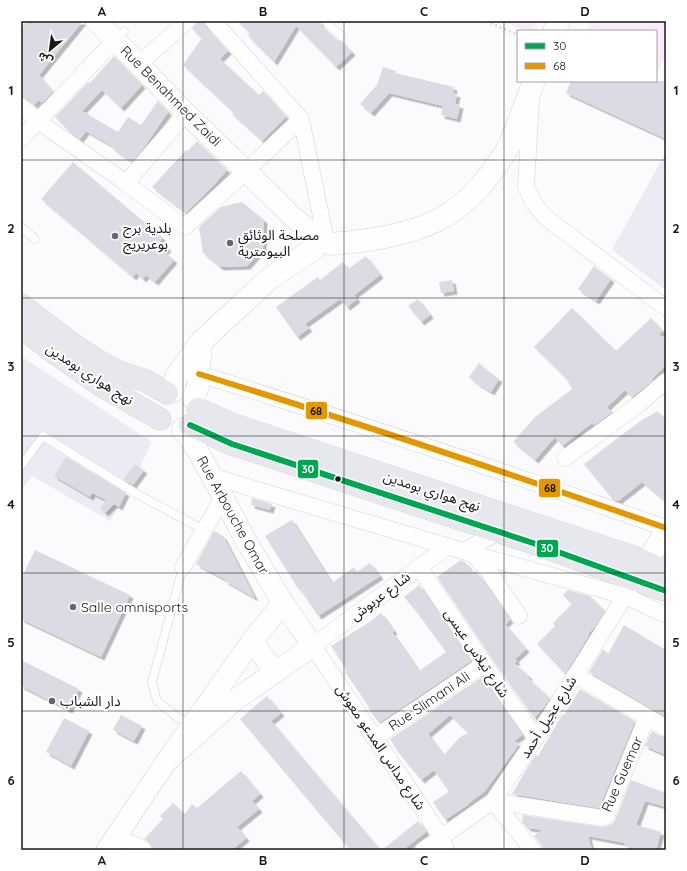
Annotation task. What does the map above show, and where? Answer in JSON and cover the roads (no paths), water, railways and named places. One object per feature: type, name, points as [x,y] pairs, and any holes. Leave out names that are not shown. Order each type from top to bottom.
[{"type":"main road","points":[[554,30],[559,21]]},
{"type":"main road","points":[[170,392],[176,377],[201,342],[270,278],[322,241],[377,239],[423,226],[438,220],[454,210],[485,181],[498,164],[510,143],[533,84]]},
{"type":"main road","name":"نهج هواري بومدين","points":[[21,305],[75,346],[97,360],[119,372],[146,381],[170,392]]},
{"type":"main road","name":"نهج هواري بومدين","points":[[21,327],[102,386],[160,419]]},
{"type":"main road","points":[[191,415],[189,394],[184,391],[178,390],[170,392],[163,397],[158,408],[160,419],[167,426],[172,428],[191,415],[198,386],[201,342]]},
{"type":"main road","name":"نهج هواري بومدين","points":[[191,415],[232,444],[635,579],[666,571]]},
{"type":"main road","name":"نهج هواري بومدين","points":[[191,415],[231,424],[666,591]]},
{"type":"street","name":"Rue Benahmed Zaidi","points":[[96,21],[120,35],[139,64],[186,113],[293,217],[322,241]]},
{"type":"street","points":[[139,64],[187,21]]},
{"type":"street","points":[[213,21],[301,118],[322,241]]},
{"type":"street","points":[[21,139],[120,35]]},
{"type":"street","points":[[533,84],[526,186],[533,202],[545,217],[666,308]]},
{"type":"street","points":[[21,106],[38,121],[185,227],[301,118]]},
{"type":"street","points":[[126,183],[186,113]]},
{"type":"street","points":[[199,374],[316,410],[520,477],[666,529],[635,579]]},
{"type":"street","points":[[565,458],[639,404],[666,381]]},
{"type":"street","name":"Rue Arbouche Omar","points":[[191,415],[195,446],[246,541],[283,602],[313,646]]},
{"type":"street","points":[[211,476],[468,552],[635,579],[666,615]]},
{"type":"street","points":[[183,567],[223,497]]},
{"type":"street","points":[[468,552],[498,532]]},
{"type":"street","name":"شارع عربوش","points":[[313,646],[448,546]]},
{"type":"street","points":[[468,552],[489,572],[519,616]]},
{"type":"street","name":"شارع تيلاس عيسى","points":[[419,567],[536,738]]},
{"type":"street","name":"شارع عجيل أحمد","points":[[423,850],[444,844],[493,801],[536,738],[635,579]]},
{"type":"street","points":[[144,850],[138,846],[111,844],[192,725],[252,641],[283,602]]},
{"type":"street","points":[[252,641],[275,672]]},
{"type":"street","points":[[166,762],[235,700],[313,646]]},
{"type":"street","name":"شارع مداس المدعو معوش","points":[[313,646],[444,844]]},
{"type":"street","name":"Rue Slimani Ali","points":[[374,738],[484,664]]},
{"type":"street","points":[[575,675],[666,728]]},
{"type":"street","name":"Rue Guemar","points":[[493,801],[602,818],[605,817],[647,717]]},
{"type":"street","points":[[493,801],[533,850]]},
{"type":"lane","points":[[325,21],[341,36]]},
{"type":"lane","points":[[21,227],[35,239]]},
{"type":"lane","points":[[21,466],[43,436],[137,494],[204,530]]},
{"type":"lane","points":[[183,567],[152,682],[157,701],[177,717],[192,725]]},
{"type":"place","name":"بلدية برج بوعريريج","points":[[115,236]]},
{"type":"place","name":"مصلحة الوثائق البيومترية","points":[[230,243]]},
{"type":"place","name":"Salle omnisports","points":[[73,607]]},
{"type":"place","name":"دار الشباب","points":[[52,701]]}]
